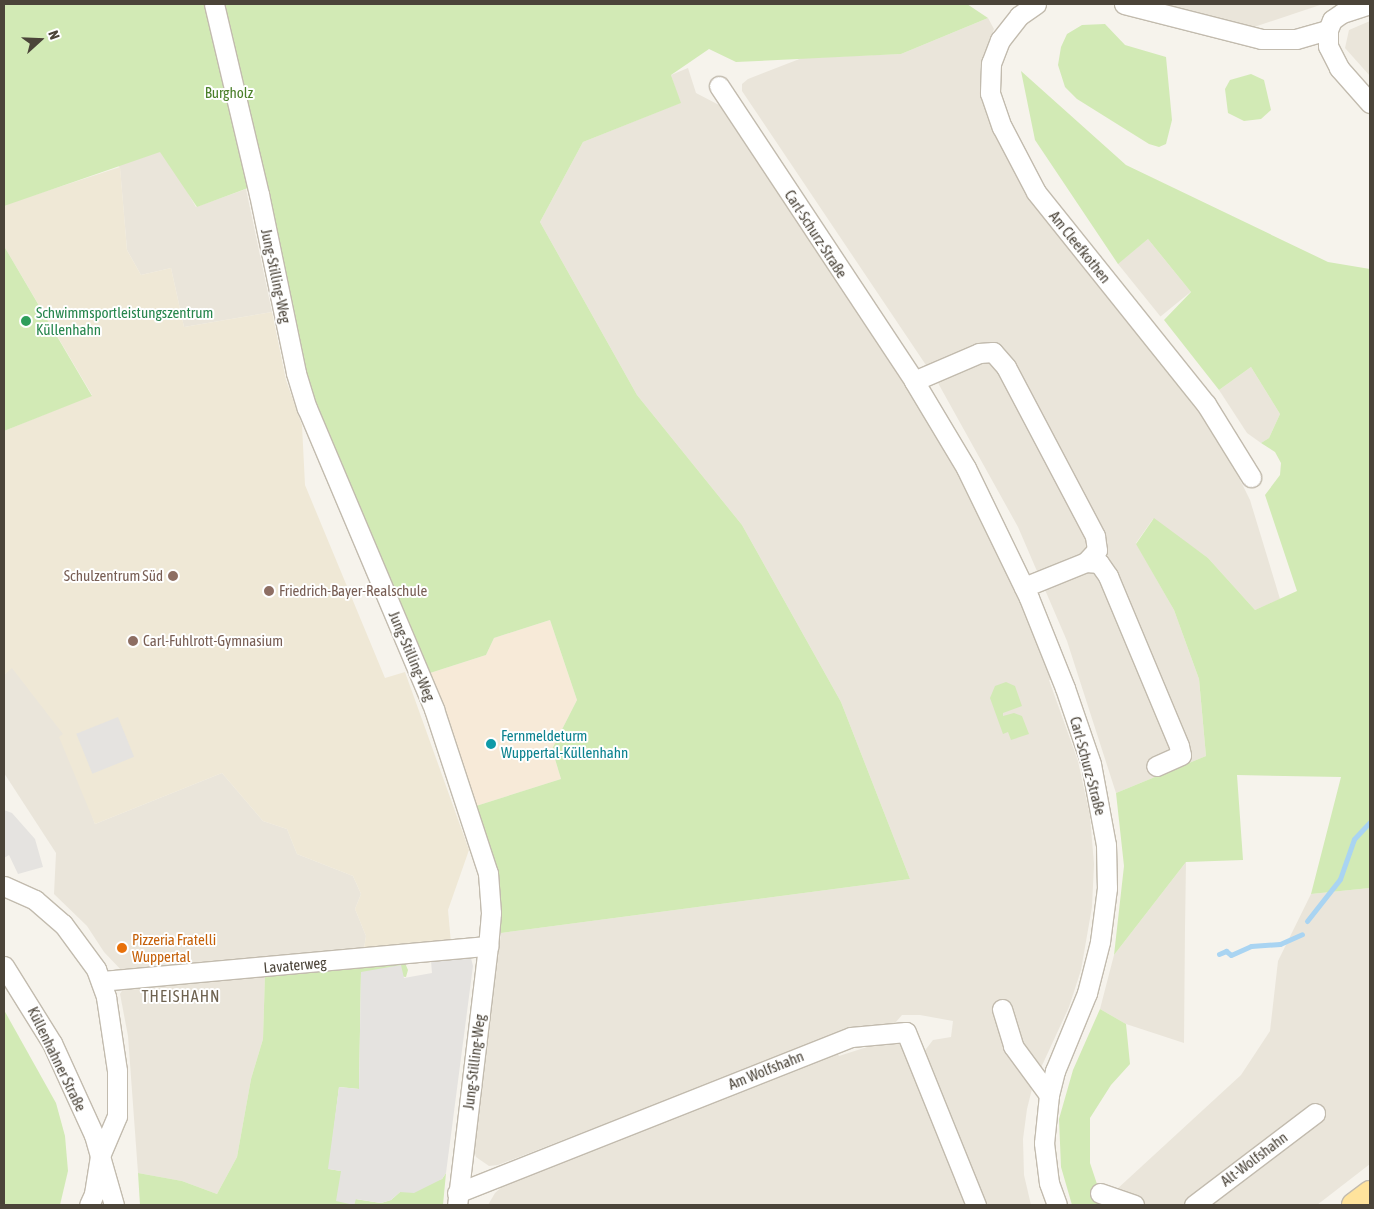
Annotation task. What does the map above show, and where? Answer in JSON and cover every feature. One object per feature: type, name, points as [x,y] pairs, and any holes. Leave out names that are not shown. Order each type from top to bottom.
[{"type":"main road","points":[[1354,1205],[1370,1193]]},
{"type":"street","name":"Jung-Stilling-Weg","points":[[214,4],[304,399],[434,709],[488,873],[491,913],[488,946],[457,1199]]},
{"type":"street","name":"Am Cleefkothen","points":[[1036,4],[1019,16],[1000,40],[991,63],[990,93],[1002,127],[1036,192],[1206,404],[1251,477]]},
{"type":"street","points":[[1124,4],[1261,39],[1296,39],[1328,30]]},
{"type":"street","points":[[1370,4],[1342,14],[1332,20],[1328,30],[1332,58],[1370,103]]},
{"type":"street","name":"Carl-Schurz-Straße","points":[[719,86],[914,381],[983,499],[1024,587],[1082,736],[1100,803],[1106,845],[1107,888],[1100,942],[1087,993],[1055,1071],[1049,1095],[1044,1143],[1049,1183],[1057,1205]]},
{"type":"street","points":[[914,381],[979,354],[994,352],[1006,367],[1095,536],[1097,550],[1086,562],[1024,587]]},
{"type":"street","points":[[1086,562],[1099,563],[1108,576],[1179,746],[1181,755],[1156,766]]},
{"type":"street","points":[[4,886],[35,900],[63,924],[83,949],[101,981],[110,1019],[117,1071],[117,1116],[100,1156],[94,1194],[89,1205]]},
{"type":"street","name":"Lavaterweg","points":[[101,981],[488,946]]},
{"type":"street","name":"Küllenhahner Straße","points":[[4,966],[52,1043],[100,1156],[114,1205]]},
{"type":"street","points":[[1002,1009],[1013,1046],[1049,1095]]},
{"type":"street","name":"Am Wolfshahn","points":[[457,1199],[851,1037],[906,1032],[976,1205]]},
{"type":"street","name":"Alt-Wolfshahn","points":[[1194,1205],[1315,1113]]},
{"type":"street","points":[[1100,1193],[1134,1205]]},
{"type":"shaded area","points":[[4,4],[79,4],[196,207],[246,189],[272,312],[184,327],[171,268],[141,275],[127,250],[120,168]]},
{"type":"shaded area","points":[[1153,4],[1323,4],[1254,27]]},
{"type":"shaded area","points":[[988,18],[994,29],[980,67],[981,94],[993,128],[1220,439],[1250,500],[1280,599],[1255,610],[1208,558],[1153,519],[1136,543],[1174,610],[1199,679],[1206,756],[1116,793],[1067,641],[1018,527],[938,383],[742,91],[742,84],[748,79],[802,58],[901,54]]},
{"type":"shaded area","points":[[1370,21],[1370,76],[1345,48],[1349,30]]},
{"type":"shaded area","points":[[688,68],[696,93],[719,105],[907,385],[944,446],[1006,566],[1054,678],[1049,680],[1078,761],[1090,816],[1094,864],[1092,907],[1081,970],[1069,1007],[1033,1085],[1027,1109],[1023,1139],[1024,1175],[1031,1205],[982,1205],[923,1053],[933,1040],[951,1037],[953,1021],[920,1015],[902,1015],[895,1023],[857,1029],[856,1027],[498,1165],[489,1166],[476,1157],[474,1149],[501,933],[910,879],[841,702],[742,525],[637,395],[540,222],[583,142],[680,103],[671,75]]},
{"type":"shaded area","name":"Schulzentrum Süd","points":[[120,167],[127,250],[141,275],[171,268],[184,327],[272,312],[286,380],[302,425],[305,485],[385,678],[405,672],[469,850],[448,910],[451,943],[363,954],[366,936],[355,909],[361,894],[353,876],[297,854],[287,829],[263,821],[222,773],[95,824],[59,737],[63,734],[12,668],[4,675],[4,431],[92,395],[4,246],[4,205]]},
{"type":"shaded area","points":[[1148,239],[1191,292],[1160,316],[1118,264]]},
{"type":"shaded area","points":[[1251,367],[1280,414],[1269,438],[1261,443],[1247,433],[1219,390]]},
{"type":"shaded area","points":[[550,620],[577,700],[552,749],[561,779],[476,806],[430,673],[486,655],[494,638]]},
{"type":"shaded area","points":[[12,667],[64,734],[95,824],[222,773],[263,821],[287,829],[297,854],[353,876],[361,894],[355,909],[366,936],[363,954],[124,973],[104,952],[87,926],[54,894],[56,853],[4,773],[4,675]]},
{"type":"shaded area","points":[[118,717],[134,757],[92,774],[76,734]]},
{"type":"shaded area","points":[[4,810],[12,813],[35,839],[43,867],[18,874],[9,855],[4,858]]},
{"type":"shaded area","points":[[1186,862],[1184,1043],[1126,1024],[1100,1009],[1114,955]]},
{"type":"shaded area","points":[[1370,888],[1370,1164],[1317,1205],[1148,1205],[1116,1190],[1241,1075],[1270,1031],[1278,961],[1311,894]]},
{"type":"shaded area","points":[[470,954],[473,966],[446,1173],[442,1179],[414,1193],[400,1192],[391,1200],[381,1203],[356,1199],[354,1205],[336,1201],[341,1171],[328,1169],[339,1087],[359,1089],[361,972],[401,965],[404,978],[432,973],[431,961]]},
{"type":"shaded area","points":[[265,974],[263,1039],[251,1079],[237,1157],[217,1194],[182,1181],[138,1173],[128,1036],[120,994],[125,986]]},
{"type":"shaded area","points":[[889,1040],[906,1046],[971,1205],[488,1205],[495,1193],[504,1185],[619,1141],[618,1137],[836,1050],[839,1056]]},
{"type":"green space","name":"Burgholz","points":[[4,4],[967,4],[988,18],[901,54],[736,62],[709,49],[671,75],[681,103],[583,142],[540,222],[637,395],[742,525],[841,702],[910,879],[501,933],[498,879],[476,806],[561,779],[552,749],[577,700],[550,620],[494,638],[486,655],[430,673],[310,388],[267,181],[197,207],[160,152],[4,206]]},
{"type":"green space","points":[[1105,24],[1125,45],[1166,57],[1172,120],[1166,144],[1159,147],[1149,144],[1077,99],[1065,87],[1058,65],[1061,47],[1067,34],[1082,25]]},
{"type":"green space","points":[[1021,71],[1126,165],[1328,262],[1370,269],[1370,888],[1311,894],[1341,777],[1237,775],[1243,860],[1186,862],[1114,955],[1124,866],[1116,793],[1206,756],[1199,679],[1174,610],[1136,544],[1154,518],[1208,558],[1255,610],[1297,591],[1265,495],[1280,475],[1281,463],[1275,452],[1261,443],[1269,438],[1280,414],[1251,367],[1219,390],[1164,320],[1191,292],[1148,239],[1118,264],[1035,140]]},
{"type":"green space","points":[[1251,74],[1264,80],[1271,110],[1261,119],[1244,121],[1228,113],[1225,89],[1230,80]]},
{"type":"green space","name":"Schwimmsportleistungszentrum Küllenhahn","points":[[4,246],[92,396],[4,431]]},
{"type":"green space","points":[[1006,682],[1015,686],[1022,706],[1003,713],[1003,716],[1014,713],[1022,716],[1029,734],[1011,740],[1008,732],[1003,734],[990,698],[995,686]]},
{"type":"green space","points":[[405,963],[408,970],[406,977],[361,972],[359,1089],[339,1087],[329,1169],[341,1171],[354,1205],[140,1205],[138,1173],[182,1181],[217,1194],[237,1157],[251,1079],[263,1039],[265,974]]},
{"type":"green space","points":[[1100,1009],[1126,1024],[1130,1064],[1111,1085],[1090,1118],[1090,1163],[1100,1193],[1110,1205],[1072,1205],[1061,1167],[1059,1119],[1073,1070]]},
{"type":"green space","points":[[4,1010],[56,1103],[65,1136],[68,1171],[60,1205],[4,1205]]},
{"type":"green space","points":[[446,1173],[443,1205],[354,1205],[355,1199],[381,1203],[391,1200],[400,1192],[442,1179]]},
{"type":"waterway","points":[[1307,921],[1340,879],[1354,839],[1370,822]]},
{"type":"waterway","points":[[1219,954],[1226,951],[1231,955],[1251,946],[1280,944],[1302,934]]},
{"type":"place","name":"Schwimmsportleistungszentrum Küllenhahn","points":[[26,321]]},
{"type":"place","name":"Schulzentrum Süd","points":[[173,576]]},
{"type":"place","name":"Friedrich-Bayer-Realschule","points":[[269,591]]},
{"type":"place","name":"Carl-Fuhlrott-Gymnasium","points":[[133,641]]},
{"type":"place","name":"Fernmeldeturm Wuppertal-Küllenhahn","points":[[491,744]]},
{"type":"place","name":"Pizzeria Fratelli Wuppertal","points":[[122,948]]},
{"type":"district","name":"THEISHAHN","points":[[181,996]]}]
